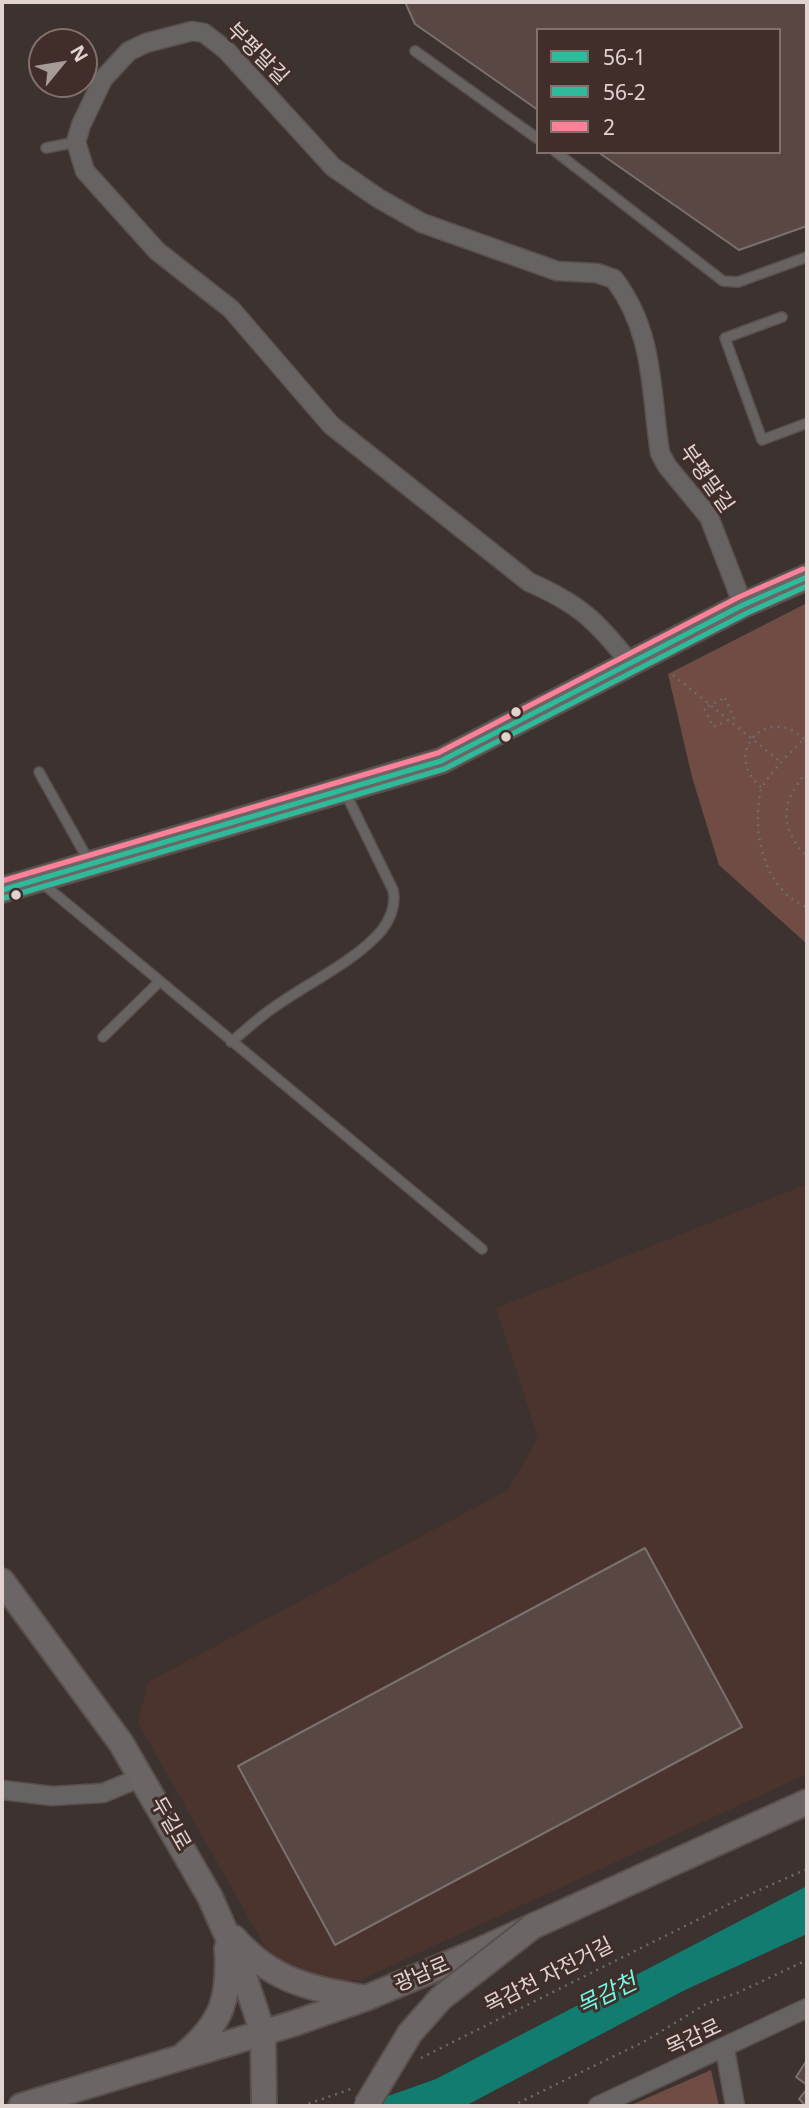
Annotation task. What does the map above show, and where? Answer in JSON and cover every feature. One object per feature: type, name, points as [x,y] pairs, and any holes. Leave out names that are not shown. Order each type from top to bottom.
[{"type":"street","name":"부평말길","points":[[76,142],[88,104],[114,64],[129,51],[146,43],[192,31],[204,33],[226,50],[333,167],[377,198],[422,223],[557,271],[597,273],[614,279],[634,312],[648,348],[660,453],[709,517],[743,605]]},
{"type":"street","points":[[76,142],[85,171],[157,251],[231,309],[305,399],[331,425],[529,582],[567,599],[597,621],[630,663]]},
{"type":"street","points":[[2,890],[441,761],[743,605],[807,577]]},
{"type":"street","name":"두길로","points":[[2,1581],[121,1743],[226,1929],[263,2033],[264,2102]]},
{"type":"street","points":[[2,1790],[52,1796],[103,1793],[142,1777]]},
{"type":"street","name":"광남로","points":[[21,2106],[263,2033],[366,1998],[807,1802]]},
{"type":"street","points":[[361,2096],[441,1998],[533,1926]]},
{"type":"street","points":[[226,1929],[265,1968],[281,1976],[300,1985],[366,1998]]},
{"type":"street","points":[[179,2059],[202,2039],[220,2014],[228,1981],[226,1929]]},
{"type":"street","name":"목감로","points":[[598,2106],[725,2049],[807,2008]]},
{"type":"street","points":[[725,2049],[735,2106]]},
{"type":"lane","points":[[415,51],[536,138]]},
{"type":"lane","points":[[46,148],[76,142]]},
{"type":"lane","points":[[558,154],[723,281],[738,282],[807,257]]},
{"type":"lane","points":[[782,317],[724,338],[762,439],[807,423]]},
{"type":"lane","points":[[39,772],[91,865]]},
{"type":"lane","points":[[232,1042],[271,1009],[346,959],[382,930],[390,914],[395,901],[393,890],[344,791]]},
{"type":"lane","points":[[38,880],[482,1249]]},
{"type":"lane","points":[[103,1037],[159,982]]},
{"type":"path","points":[[673,675],[782,763]]},
{"type":"path","points":[[725,698],[734,718],[728,720],[713,727],[704,708],[725,698]]},
{"type":"path","points":[[761,787],[747,770],[746,750],[752,739],[763,729],[780,726],[805,738],[761,787],[760,838],[765,863],[782,891],[807,907]]},
{"type":"path","points":[[807,772],[793,789],[786,816],[787,828],[807,857]]},
{"type":"path","name":"목감천 자전거길","points":[[416,2060],[739,1899],[807,1869]]},
{"type":"path","points":[[512,2106],[647,2040],[706,2004],[737,1993],[807,1960]]},
{"type":"path","points":[[302,2106],[361,2096]]},
{"type":"shaded area","points":[[807,603],[807,944],[719,865],[692,777],[668,674]]},
{"type":"shaded area","points":[[807,1184],[807,1774],[360,1980],[334,1981],[296,1975],[265,1947],[138,1723],[148,1682],[508,1490],[538,1438],[496,1308]]},
{"type":"shaded area","points":[[711,2070],[719,2106],[629,2106]]},
{"type":"water","name":"목감천","points":[[807,1886],[807,1934],[685,1990],[465,2106],[360,2106],[436,2079]]},
{"type":"building","points":[[405,2],[807,2],[807,226],[739,250],[601,154],[781,154],[781,28],[536,28],[536,109],[415,24]]},
{"type":"building","points":[[645,1548],[742,1727],[335,1945],[238,1766]]},
{"type":"building","points":[[807,2060],[807,2085],[796,2077]]},
{"type":"building","points":[[807,2089],[807,2106],[806,2106],[799,2099]]},
{"type":"transit line","name":"2","points":[[2,881],[438,753],[739,597],[803,569]]},
{"type":"transit line","name":"56-1","points":[[2,890],[441,761],[743,605],[807,577]]},
{"type":"transit line","name":"56-2","points":[[4,898],[444,769],[747,613],[807,586]]}]
